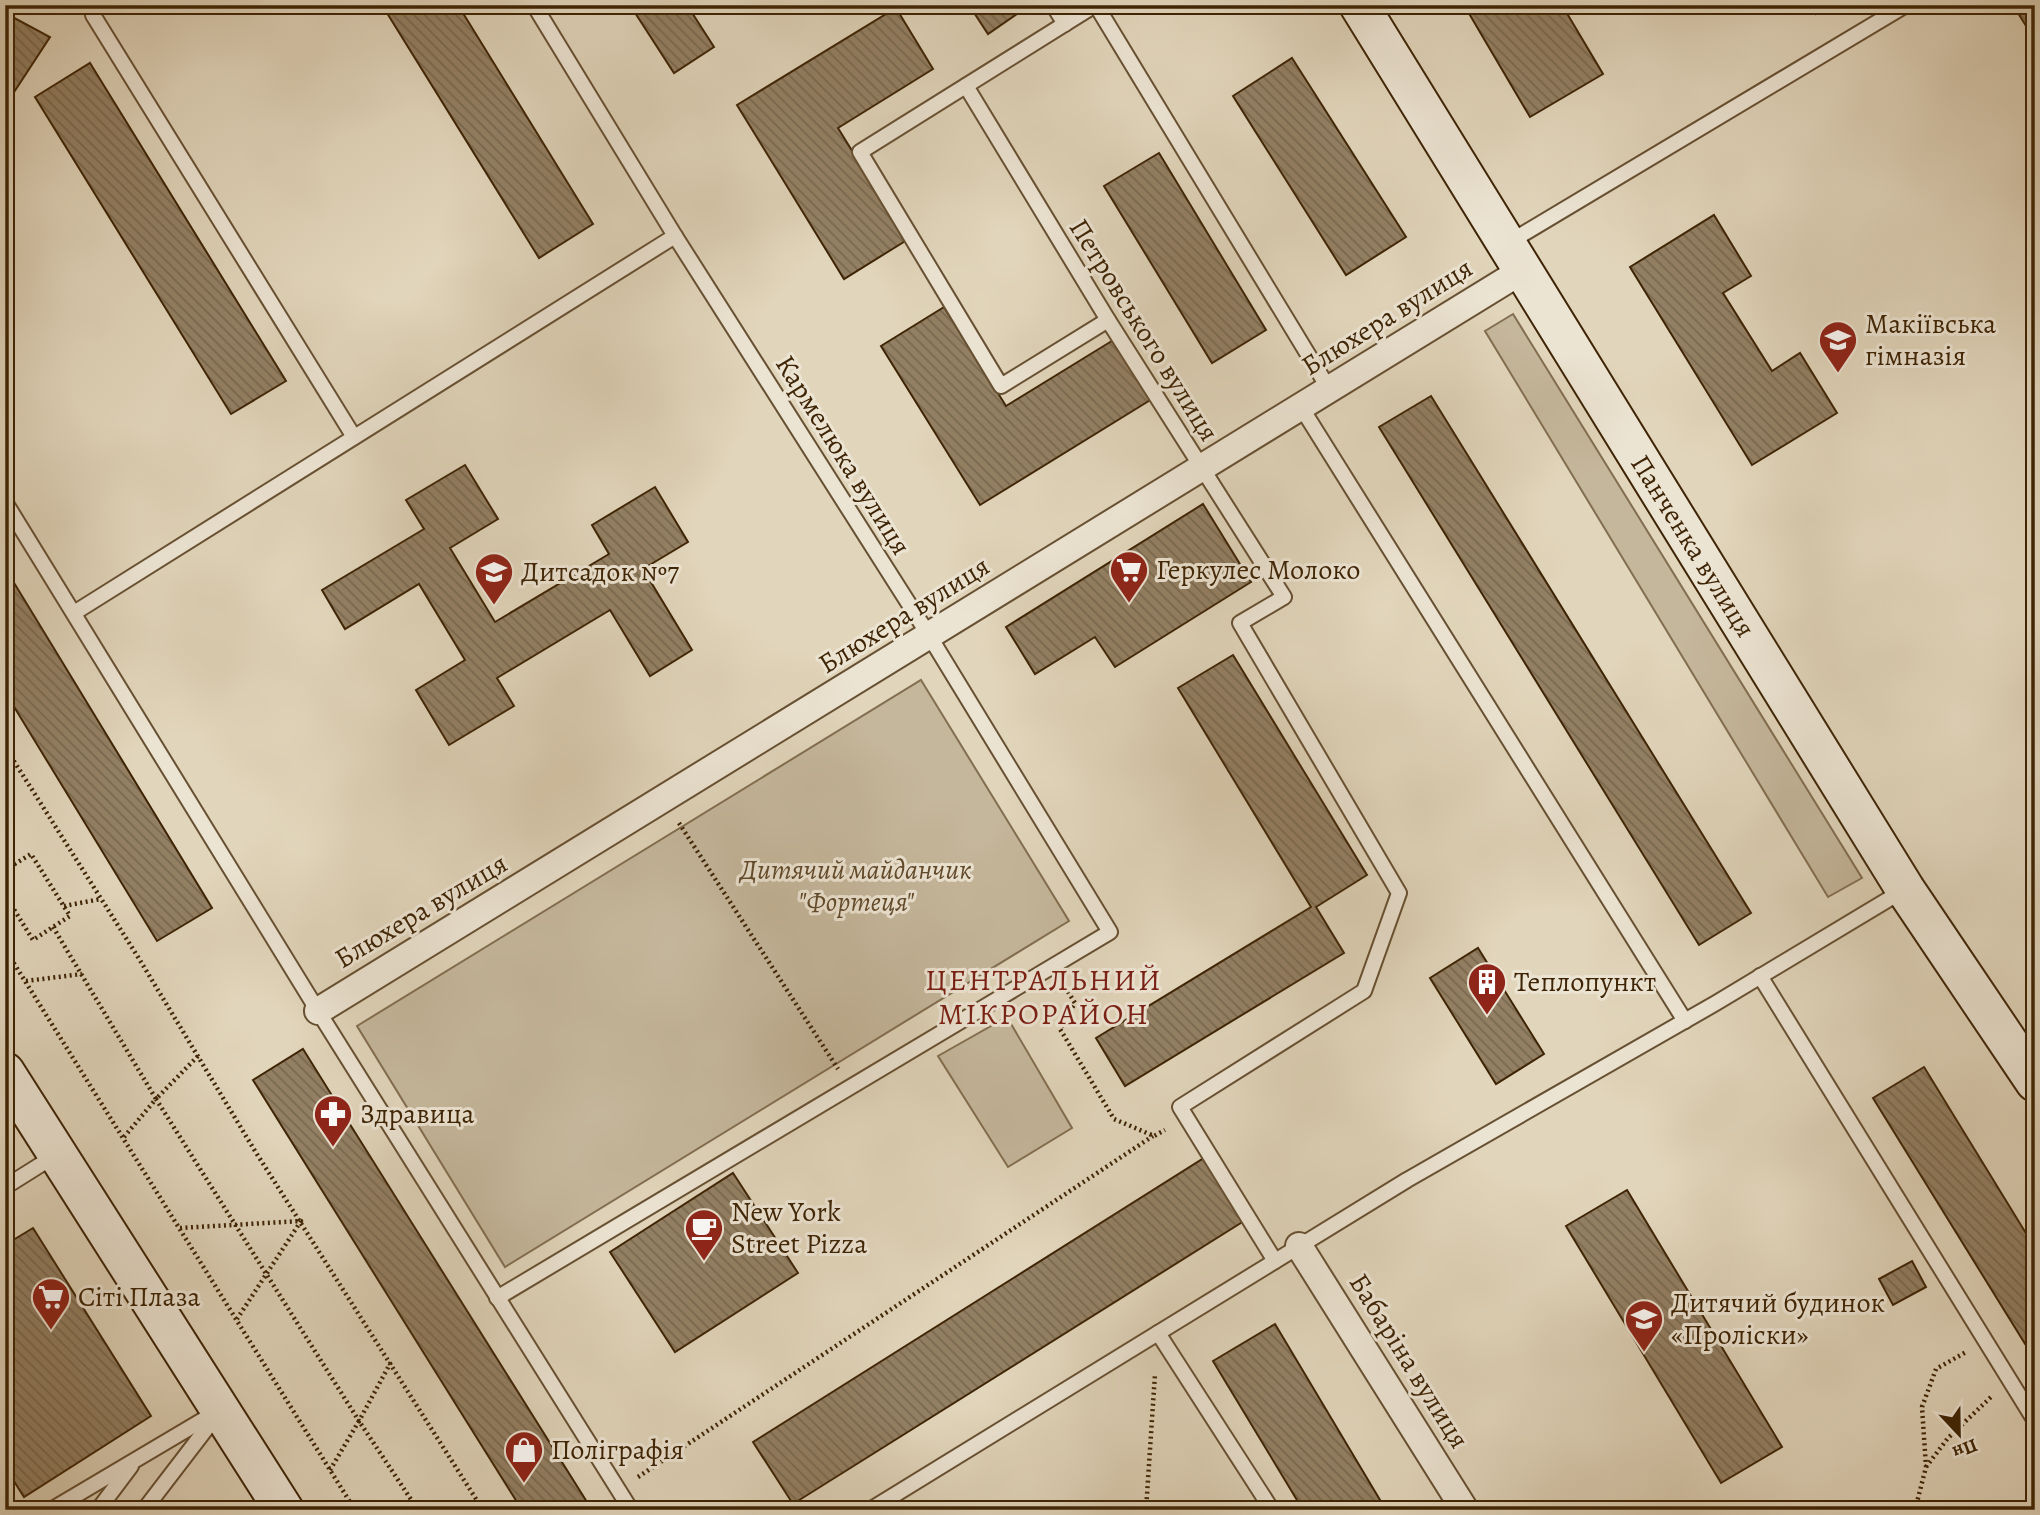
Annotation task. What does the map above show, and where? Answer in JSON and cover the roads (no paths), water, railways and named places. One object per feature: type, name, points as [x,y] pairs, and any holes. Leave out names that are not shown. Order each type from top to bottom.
[{"type":"street","name":"Панченка вулиця","points":[[1360,6],[1905,889],[2035,1082]]},
{"type":"street","name":"Блюхера вулиця","points":[[318,1011],[1301,407],[1515,257]]},
{"type":"street","points":[[5,1072],[284,1510]]},
{"type":"street","name":"Бабаріна вулиця","points":[[1300,1247],[1465,1510]]},
{"type":"lane","name":"Кармелюка вулиця","points":[[498,1298],[1110,932],[930,636],[675,236],[534,5]]},
{"type":"lane","points":[[1053,5],[1065,24]]},
{"type":"lane","points":[[1108,320],[1001,386],[860,152],[1095,5],[1329,389]]},
{"type":"lane","points":[[1515,257],[1906,5]]},
{"type":"lane","points":[[93,15],[354,437]]},
{"type":"lane","name":"Петровського вулиця","points":[[966,86],[1108,320],[1284,597],[1241,623],[1399,893],[1364,991],[1180,1107],[1275,1261]]},
{"type":"lane","points":[[74,613],[675,236]]},
{"type":"lane","points":[[1301,407],[1685,1021]]},
{"type":"lane","points":[[5,502],[318,1011],[631,1510]]},
{"type":"lane","points":[[870,1510],[1407,1180],[1685,1021],[1905,889]]},
{"type":"lane","points":[[1760,976],[2035,1421]]},
{"type":"lane","points":[[5,1187],[57,1154]]},
{"type":"lane","points":[[1158,1333],[1272,1510]]},
{"type":"lane","points":[[51,1510],[221,1409]]},
{"type":"lane","points":[[144,1510],[221,1409]]},
{"type":"lane","points":[[98,1510],[134,1462]]},
{"type":"place","name":"Макіївська гімназія","points":[[1838,374]]},
{"type":"place","name":"Геркулес Молоко","points":[[1129,604]]},
{"type":"place","name":"Дитсадок №7","points":[[494,606]]},
{"type":"place","name":"Теплопункт","points":[[1487,1016]]},
{"type":"place","name":"Здравица","points":[[333,1148]]},
{"type":"place","name":"New York Street Pizza","points":[[704,1262]]},
{"type":"place","name":"Сіті Плаза","points":[[51,1331]]},
{"type":"place","name":"Дитячий будинок «Проліски»","points":[[1644,1353]]},
{"type":"place","name":"Поліграфія","points":[[524,1484]]},
{"type":"district","name":"ЦЕНТРАЛЬНИЙ МІКРОРАЙОН","points":[[1044,997]]},
{"type":"park label","name":"Дитячий майданчик \"Фортеця\"","points":[[856,886]]}]
